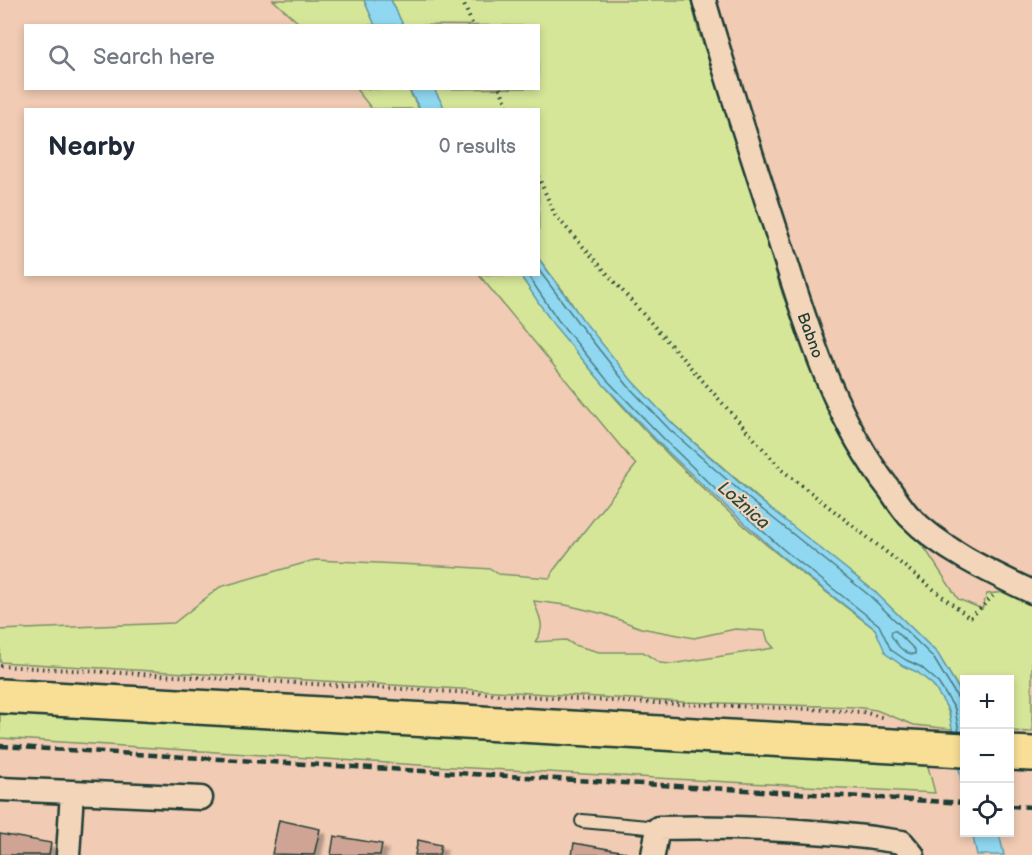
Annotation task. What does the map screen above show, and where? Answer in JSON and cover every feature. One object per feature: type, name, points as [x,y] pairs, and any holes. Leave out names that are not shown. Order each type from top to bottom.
[{"type":"main road","points":[[0,696],[960,750]]},
{"type":"street","name":"Babno","points":[[704,0],[814,347],[855,438],[879,476],[909,516],[946,546],[1032,592]]},
{"type":"street","points":[[0,789],[201,798]]},
{"type":"street","points":[[68,855],[72,792]]},
{"type":"street","points":[[653,855],[658,828],[699,827],[811,831],[902,842],[913,855]]},
{"type":"lane","points":[[582,822],[658,828]]},
{"type":"path","points":[[462,0],[472,24]]},
{"type":"path","points":[[501,90],[508,108]]},
{"type":"path","points":[[540,181],[555,215],[782,470],[970,618],[998,591]]},
{"type":"path","points":[[0,666],[630,702],[808,708],[863,712],[893,720]]},
{"type":"green space","points":[[273,0],[364,0],[375,24],[300,24]]},
{"type":"green space","points":[[391,0],[691,0],[699,33],[726,109],[783,296],[831,412],[861,469],[894,515],[926,550],[958,599],[982,609],[987,594],[1005,592],[1032,605],[1032,732],[1014,731],[1014,675],[960,675],[960,690],[937,653],[873,590],[781,518],[672,423],[632,381],[584,323],[540,260],[540,108],[444,108],[435,90],[540,90],[540,24],[403,24]]},
{"type":"green space","points":[[357,90],[409,90],[418,108],[371,108]]},
{"type":"green space","points":[[480,276],[521,276],[575,350],[637,422],[670,456],[775,552],[876,630],[894,654],[933,685],[946,706],[952,729],[914,725],[876,710],[856,707],[684,702],[0,662],[0,630],[174,623],[220,587],[315,560],[491,569],[498,574],[550,578],[553,571],[636,465]],"holes":[[[534,601],[566,605],[604,614],[641,628],[694,638],[735,629],[765,631],[768,641],[774,648],[671,664],[660,663],[643,652],[599,652],[574,645],[566,640],[535,642],[541,626]]]},
{"type":"green space","points":[[0,708],[927,763],[935,793],[435,766],[0,738]]},
{"type":"water","points":[[364,0],[391,0],[403,24],[375,24]]},
{"type":"water","points":[[410,90],[435,90],[444,108],[419,108]]},
{"type":"water","name":"Ložnica","points":[[540,260],[583,320],[633,382],[675,426],[752,494],[874,591],[938,654],[960,691],[960,774],[949,711],[933,685],[917,672],[903,666],[886,654],[875,629],[780,555],[664,448],[603,384],[553,324],[521,276],[540,276]]},
{"type":"water","points":[[973,837],[1000,837],[1004,855],[977,855]]},
{"type":"building","points":[[279,820],[320,829],[314,855],[272,854]]},
{"type":"building","points":[[0,834],[51,843],[49,855],[0,855]]},
{"type":"building","points":[[334,836],[382,844],[380,855],[331,855]]},
{"type":"building","points":[[418,840],[441,845],[439,855],[415,855]]},
{"type":"building","points":[[574,843],[625,852],[625,855],[572,855]]},
{"type":"railway","points":[[0,746],[960,803]]},
{"type":"railway","points":[[1014,806],[1032,807]]}]
